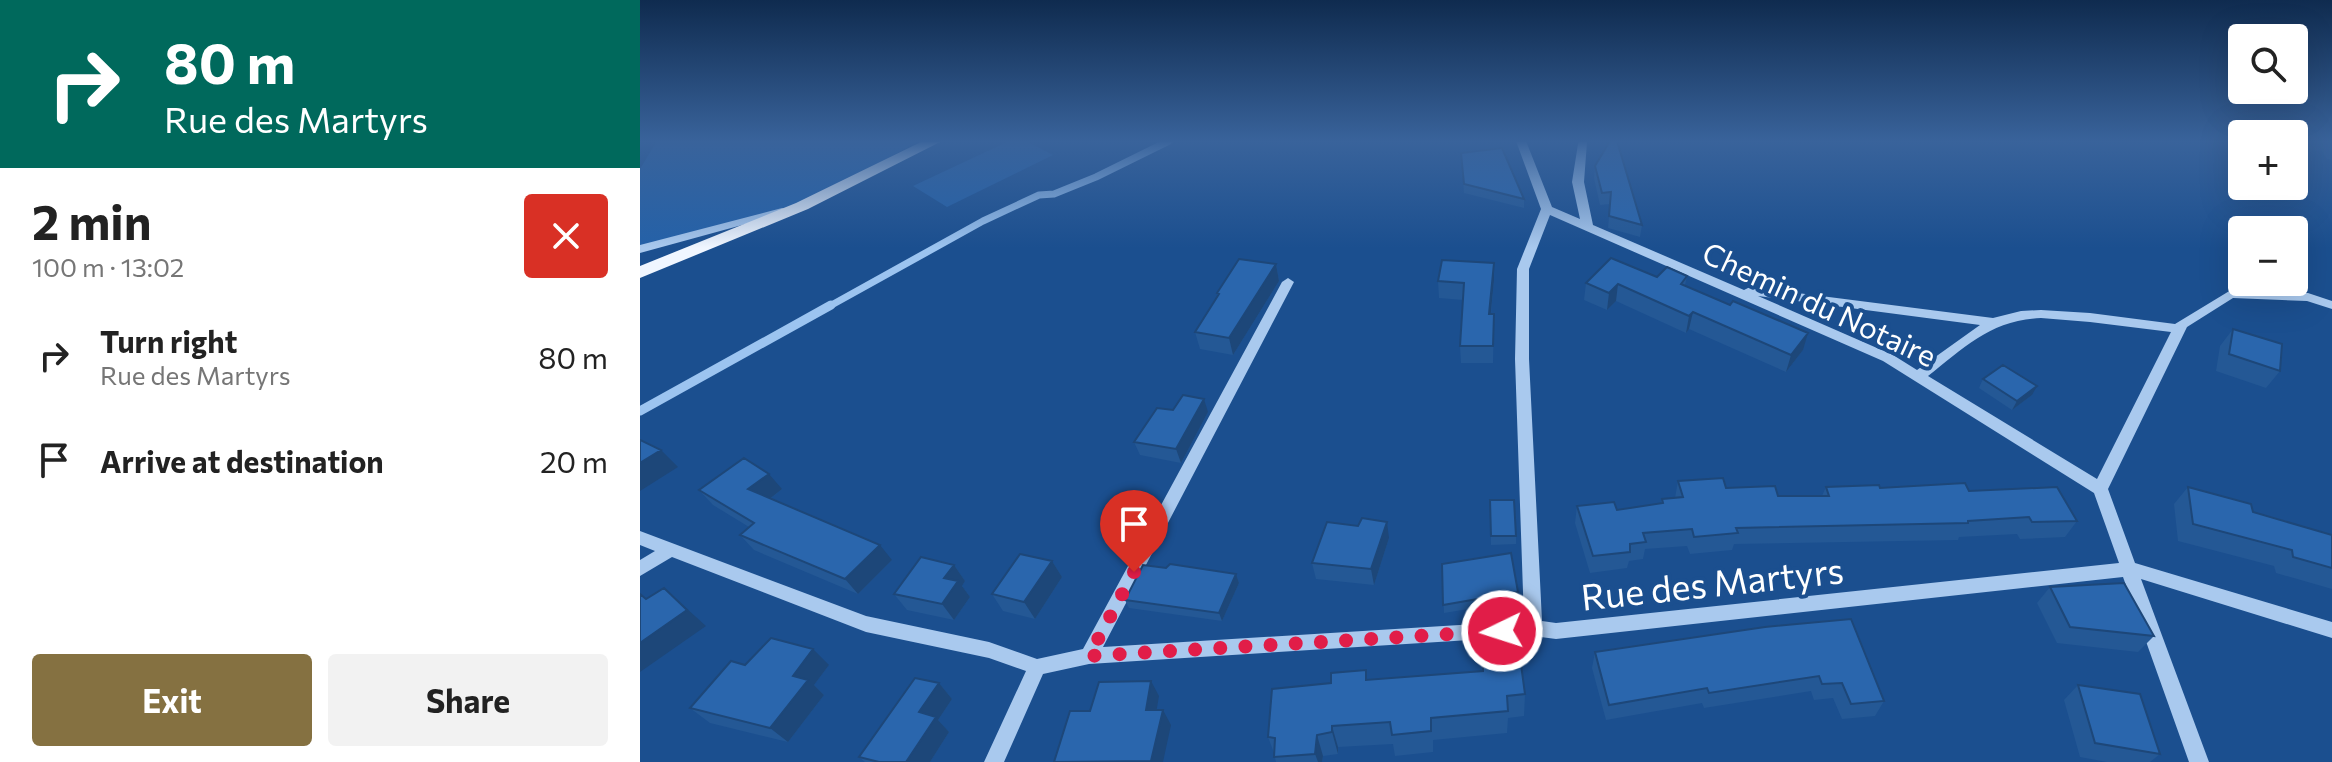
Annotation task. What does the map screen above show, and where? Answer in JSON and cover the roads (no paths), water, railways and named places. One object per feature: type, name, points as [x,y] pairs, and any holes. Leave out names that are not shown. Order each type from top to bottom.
[{"type":"main road","points":[[640,272],[802,206],[862,177]]},
{"type":"street","points":[[1533,628],[1522,359],[1523,269],[1547,209],[1535,177]]},
{"type":"street","points":[[1579,177],[1587,226]]},
{"type":"street","points":[[640,249],[802,206]]},
{"type":"street","name":"Chemin du Notaire","points":[[1547,209],[1888,358],[2100,489]]},
{"type":"street","points":[[1089,656],[1288,282]]},
{"type":"street","points":[[1734,289],[1996,323]]},
{"type":"street","points":[[2199,762],[2100,489],[2182,324],[2231,294],[2308,297],[2332,305]]},
{"type":"street","points":[[1918,376],[1973,335],[2009,316],[2065,315],[2179,329]]},
{"type":"street","points":[[640,538],[866,624],[989,650],[1037,667],[994,762]]},
{"type":"street","points":[[640,569],[670,550]]},
{"type":"street","name":"Rue des Martyrs","points":[[1037,667],[1089,656],[1533,628],[1556,631],[2131,569],[2332,630]]},
{"type":"waterway","points":[[828,307],[983,221],[1039,195],[1054,194],[1097,177]]},
{"type":"waterway","points":[[640,411],[831,305]]}]
